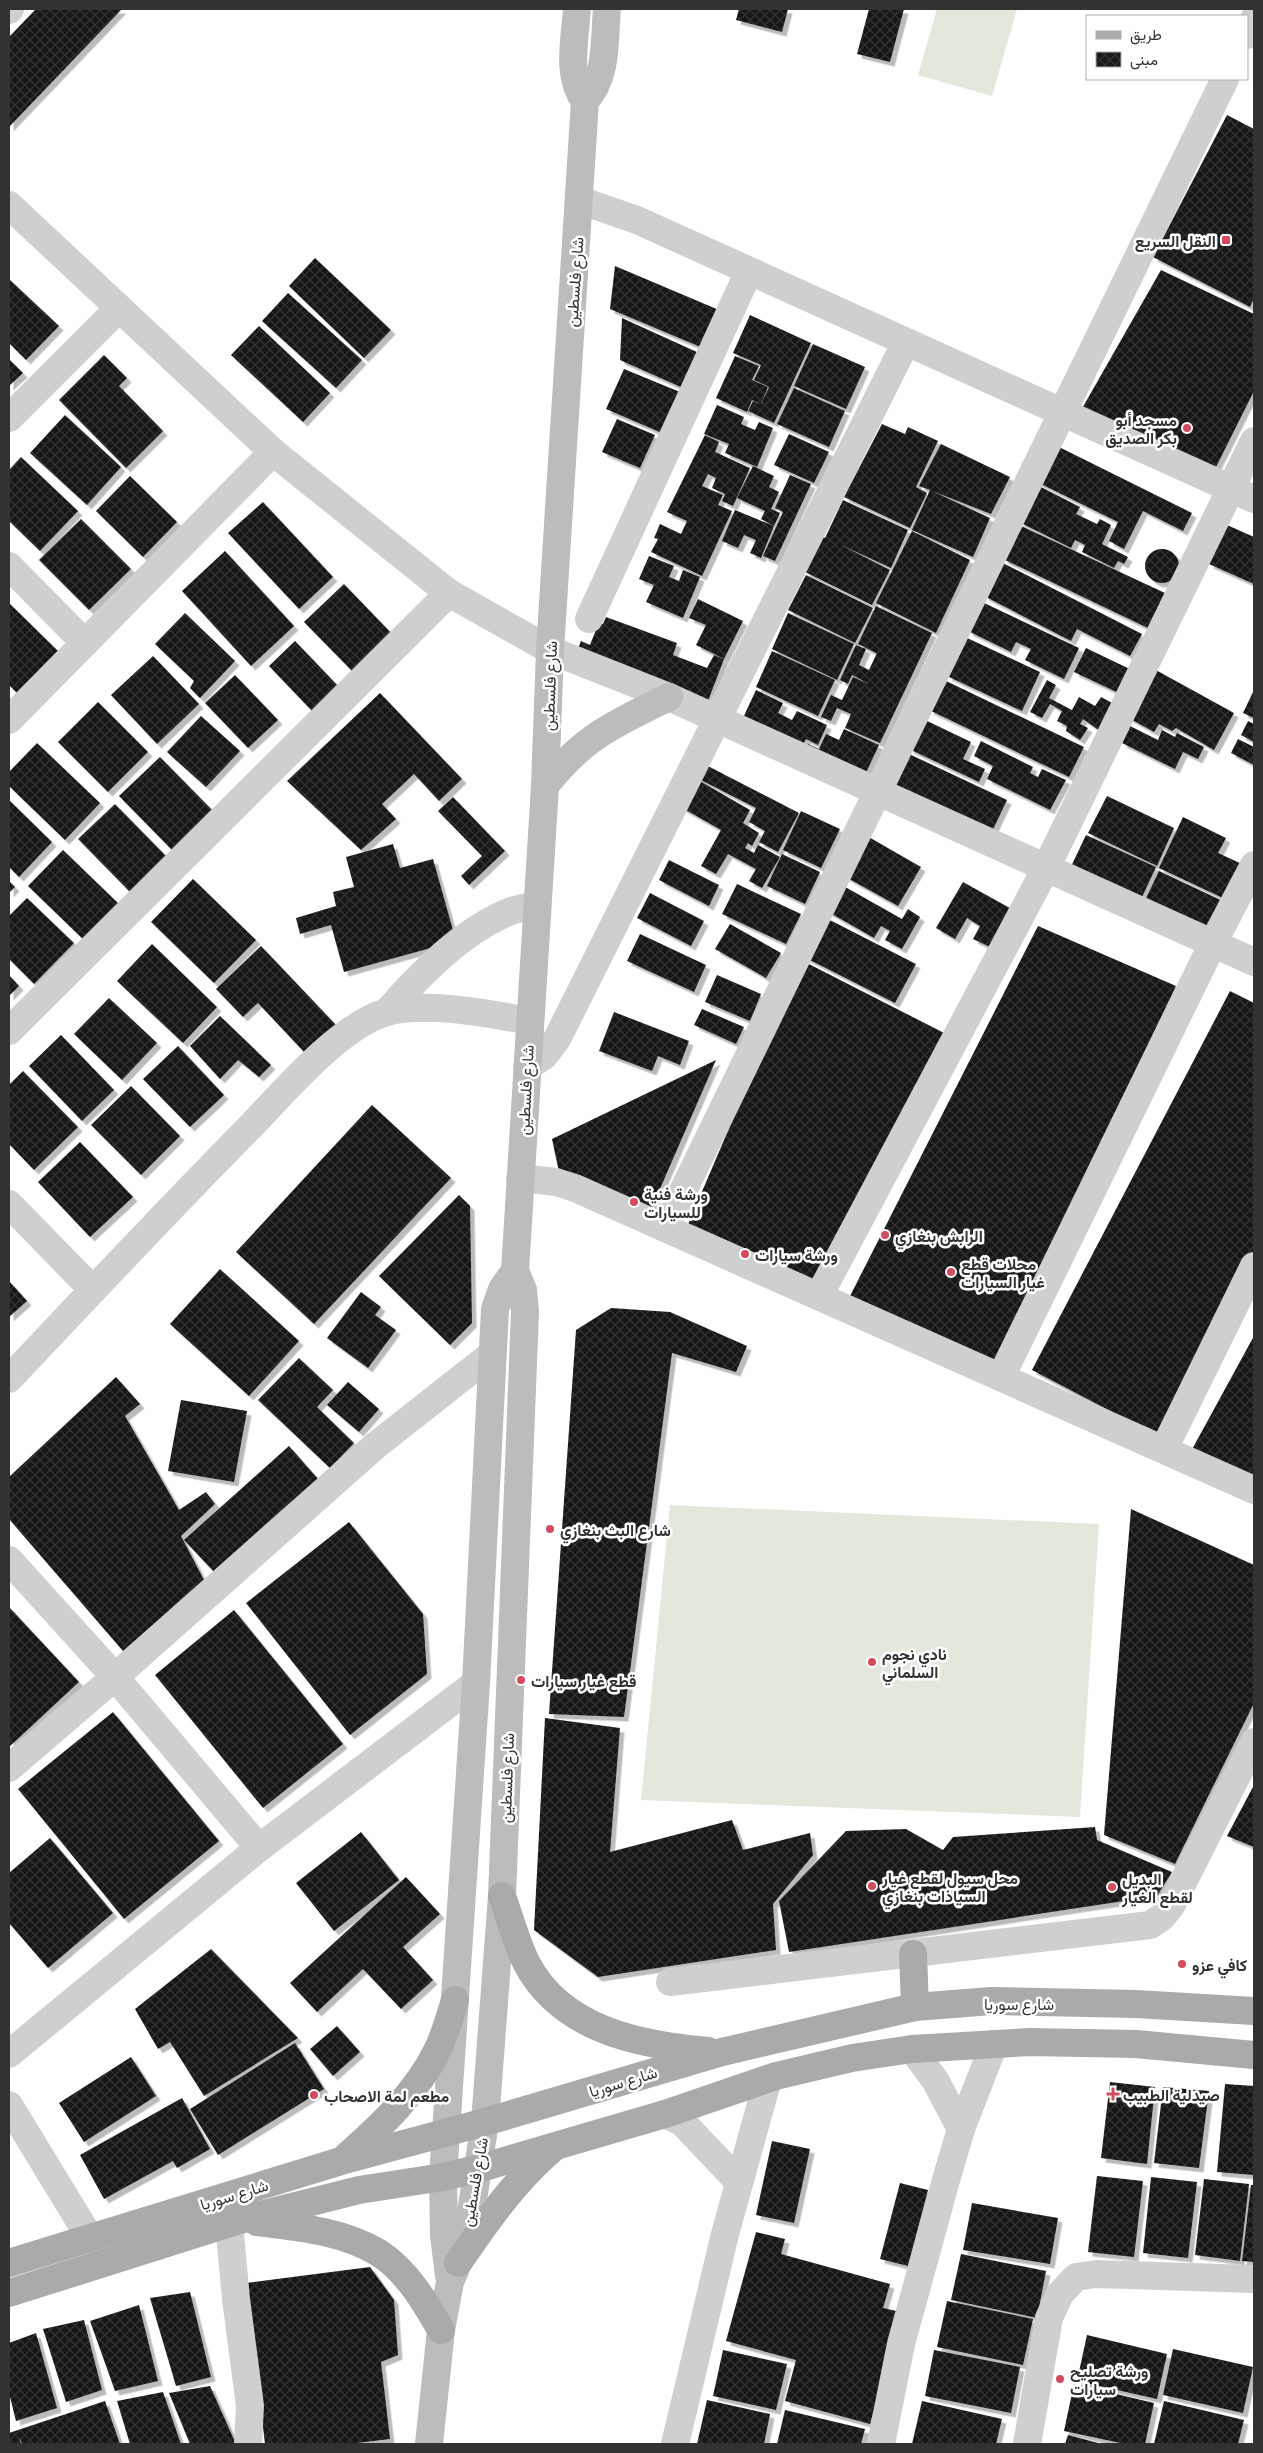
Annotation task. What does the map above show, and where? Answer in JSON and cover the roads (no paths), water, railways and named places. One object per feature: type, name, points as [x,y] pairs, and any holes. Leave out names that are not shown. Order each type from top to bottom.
[{"type":"main road","points":[[502,1896],[528,1966],[546,1992],[574,2015],[611,2034],[651,2044],[722,2052]]},
{"type":"main road","points":[[913,1954],[916,2007]]},
{"type":"main road","points":[[341,2160],[375,2132],[420,2080],[438,2050],[455,2000]]},
{"type":"main road","name":"شارع سوريا","points":[[9,2263],[341,2160],[485,2122],[722,2052],[916,2007],[991,2001],[1136,2004],[1254,2011]]},
{"type":"main road","points":[[9,2293],[234,2221],[359,2190],[477,2170],[665,2114],[768,2079],[852,2058],[912,2049],[1030,2042],[1136,2044],[1254,2054]]},
{"type":"main road","points":[[454,2272],[486,2222],[512,2188],[533,2165],[554,2147]]},
{"type":"main road","points":[[234,2221],[316,2230],[346,2239],[379,2253],[408,2280],[423,2298],[441,2330]]},
{"type":"street","name":"شارع فلسطين","points":[[577,9],[573,74],[579,93],[585,101]]},
{"type":"street","name":"شارع فلسطين","points":[[429,2444],[441,2330],[473,2199],[485,2122],[502,1896],[525,1312],[523,1290],[515,1271],[520,1178],[545,786],[550,650],[585,101],[595,88],[601,74],[607,9]]},
{"type":"street","points":[[1248,33],[1254,19]]},
{"type":"street","points":[[664,1228],[1225,80]]},
{"type":"street","points":[[579,200],[637,220],[1243,493]]},
{"type":"street","points":[[9,205],[273,452],[449,592],[550,650],[669,697],[1254,962]]},
{"type":"street","points":[[589,619],[749,271]]},
{"type":"street","points":[[9,418],[119,308]]},
{"type":"street","points":[[527,1067],[544,1056],[558,1039],[906,342]]},
{"type":"street","points":[[820,1296],[1243,493],[1254,441]]},
{"type":"street","points":[[9,720],[86,644],[273,452]]},
{"type":"street","points":[[9,566],[86,644]]},
{"type":"street","points":[[9,1031],[449,592]]},
{"type":"street","points":[[545,786],[562,764],[594,736],[669,697]]},
{"type":"street","points":[[1001,1377],[1213,943],[1254,865]]},
{"type":"street","points":[[9,1380],[93,1290],[316,1060],[348,1032],[387,1012],[437,960],[473,932],[511,911],[537,905]]},
{"type":"street","points":[[387,1012],[421,1008],[454,1009],[530,1021]]},
{"type":"street","points":[[520,1178],[539,1179],[565,1185],[820,1296],[1254,1490]]},
{"type":"street","points":[[9,1204],[93,1290]]},
{"type":"street","points":[[1164,1449],[1254,1266]]},
{"type":"street","name":"شارع فلسطين","points":[[454,2272],[444,2235],[443,2177],[476,1683],[492,1354],[497,1299],[515,1271]]},
{"type":"street","points":[[9,1768],[115,1677],[375,1446],[492,1354]]},
{"type":"street","points":[[9,1560],[115,1677],[259,1848]]},
{"type":"street","points":[[9,2054],[259,1848],[476,1683]]},
{"type":"street","points":[[670,1982],[1150,1925],[1162,1917],[1171,1906],[1254,1742]]},
{"type":"street","points":[[881,2444],[901,2344],[961,2130],[994,2044]]},
{"type":"street","points":[[912,2049],[935,2080],[961,2130]]},
{"type":"street","points":[[675,2444],[740,2182],[768,2079]]},
{"type":"street","points":[[9,2104],[90,2238]]},
{"type":"street","points":[[665,2114],[682,2122],[740,2182]]},
{"type":"street","points":[[234,2221],[250,2406],[248,2444]]},
{"type":"street","points":[[1027,2444],[1049,2318],[1060,2294],[1076,2277],[1096,2274],[1254,2279]]},
{"type":"place","name":"النقل السريع","points":[[1226,240]]},
{"type":"place","name":"مسجد أبو بكر الصديق","points":[[1187,428]]},
{"type":"place","name":"ورشة فنية للسيارات","points":[[634,1202]]},
{"type":"place","name":"الرابش بنغازي","points":[[885,1235]]},
{"type":"place","name":"ورشة سيارات","points":[[745,1254]]},
{"type":"place","name":"محلات قطع غيار السيارات","points":[[951,1272]]},
{"type":"place","name":"شارع البث بنغازي","points":[[550,1529]]},
{"type":"place","name":"نادي نجوم السلماني","points":[[872,1662]]},
{"type":"place","name":"قطع غيار سيارات","points":[[521,1680]]},
{"type":"place","name":"محل سيول لقطع غيار السياذات بنغازي","points":[[872,1886]]},
{"type":"place","name":"البديل لقطع الغيار","points":[[1112,1887]]},
{"type":"place","name":"كافي عزو","points":[[1182,1964]]},
{"type":"place","name":"صيدلية الطبيب","points":[[1113,2094]]},
{"type":"place","name":"مطعم لمة الاصحاب","points":[[314,2095]]},
{"type":"place","name":"ورشة تصليح سيارات","points":[[1060,2379]]}]
